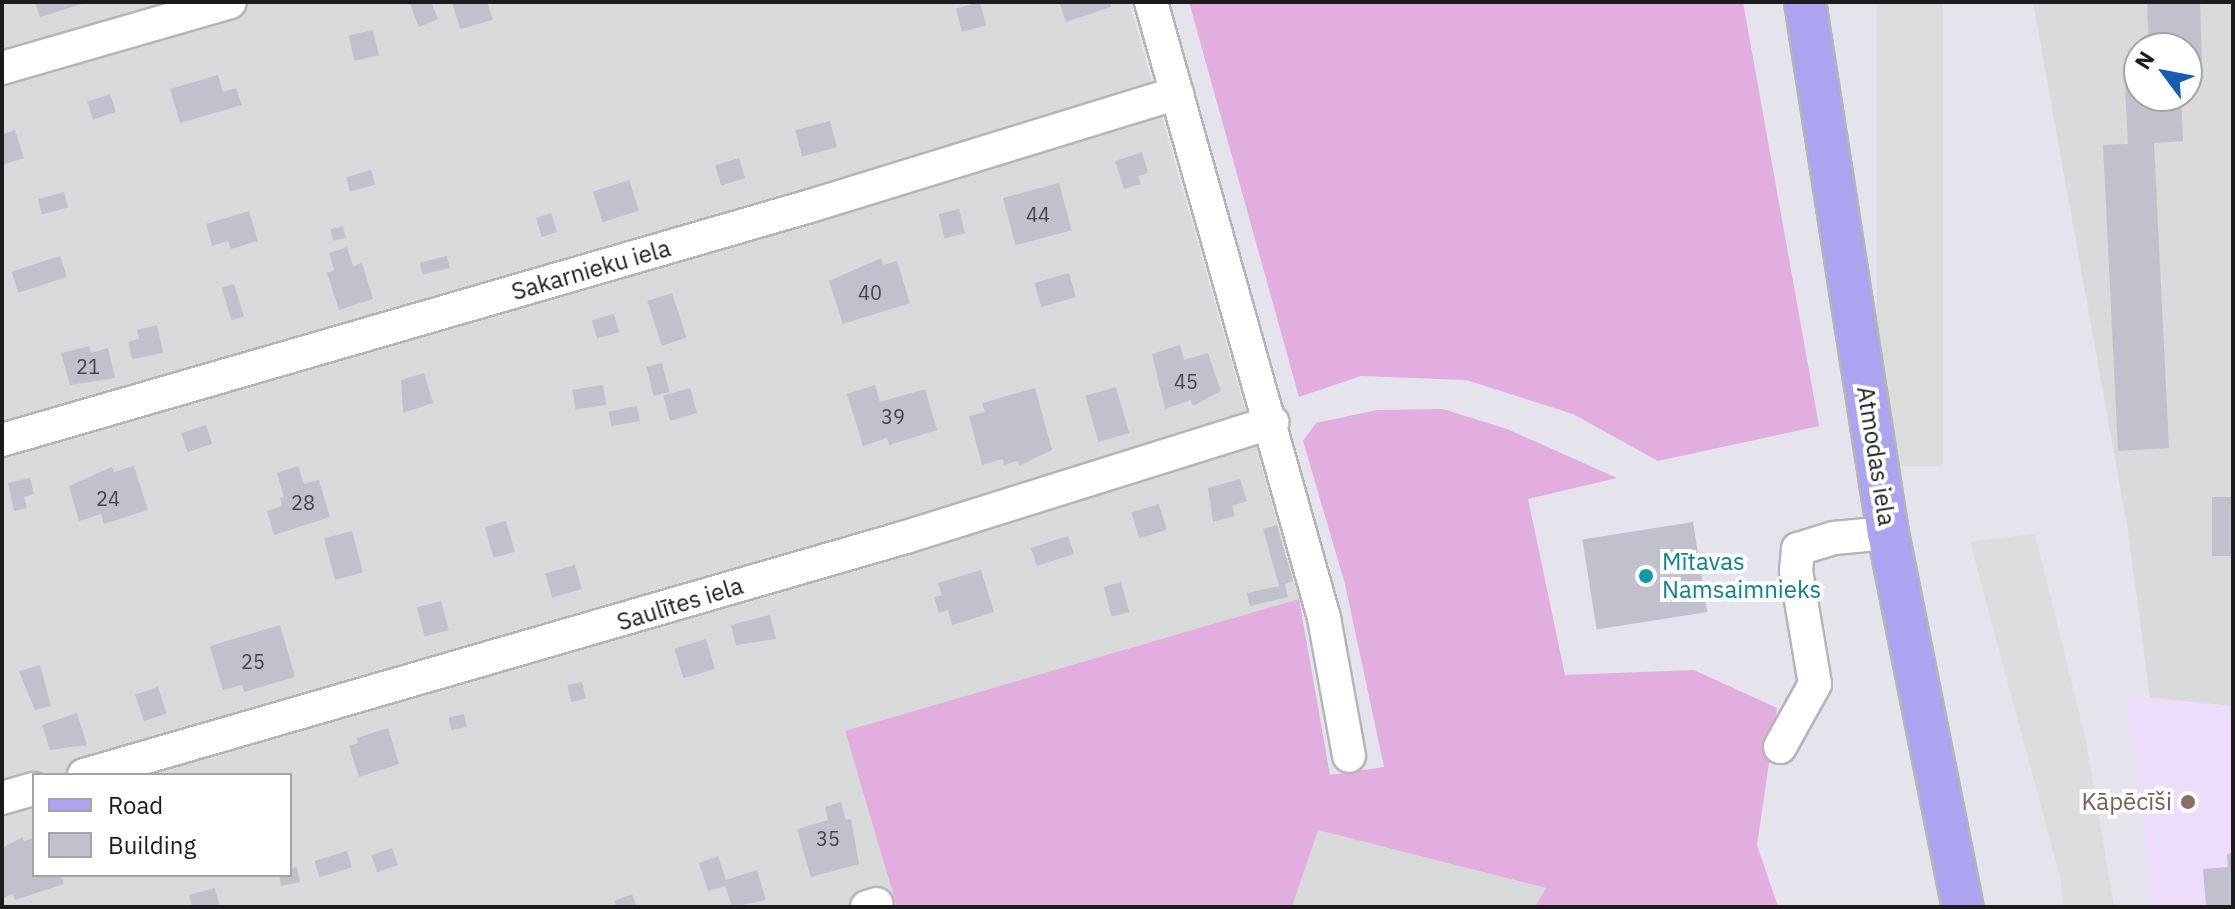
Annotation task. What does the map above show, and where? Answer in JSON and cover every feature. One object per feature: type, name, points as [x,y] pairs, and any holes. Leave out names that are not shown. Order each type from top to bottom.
[{"type":"main road","name":"Atmodas iela","points":[[1805,2],[1888,533],[1963,907]]},
{"type":"street","points":[[2,68],[230,2]]},
{"type":"street","points":[[1151,2],[1272,422],[1324,618],[1349,756]]},
{"type":"street","name":"Sakarnieku iela","points":[[2,440],[641,256],[1177,93]]},
{"type":"street","name":"Saulītes iela","points":[[91,773],[876,546],[1272,422]]},
{"type":"street","points":[[1780,747],[1815,684],[1796,571],[1798,549],[1834,538],[1888,533]]},
{"type":"street","points":[[2,798],[32,790]]},
{"type":"shaded area","points":[[2,2],[1129,2],[1299,599],[845,731],[897,907],[2,907]]},
{"type":"shaded area","points":[[1189,2],[1743,2],[1819,426],[1658,461],[1573,414],[1466,380],[1361,376],[1299,397]]},
{"type":"shaded area","points":[[1877,2],[1943,2],[1943,466],[1877,466]]},
{"type":"shaded area","points":[[2033,2],[2233,2],[2233,706],[2150,698],[2128,531]]},
{"type":"shaded area","points":[[1443,409],[1507,429],[1617,478],[1528,499],[1565,675],[1694,670],[1777,708],[1757,845],[1778,907],[1535,907],[1546,888],[1318,830],[1292,907],[897,907],[845,731],[1299,599],[1330,775],[1384,767],[1345,584],[1303,441],[1316,423],[1377,410]]},
{"type":"shaded area","points":[[2035,534],[2086,741],[2114,907],[2063,907],[2060,877],[1970,542]]},
{"type":"shaded area","name":"Kāpēcīši","points":[[2150,698],[2233,706],[2233,907],[2152,907],[2138,769],[2125,700]]},
{"type":"shaded area","points":[[1317,829],[1547,889],[1535,907],[1292,907]]},
{"type":"building","points":[[35,2],[85,2],[85,3],[40,17]]},
{"type":"building","points":[[431,2],[438,19],[419,27],[410,4]]},
{"type":"building","points":[[452,2],[487,2],[493,20],[460,29]]},
{"type":"building","points":[[980,2],[986,25],[962,32],[956,8]]},
{"type":"building","points":[[1059,2],[1110,2],[1111,7],[1066,22]]},
{"type":"building","points":[[2147,2],[2200,2],[2201,32],[2148,32]]},
{"type":"building","points":[[373,30],[379,55],[354,61],[349,36]]},
{"type":"building","points":[[218,75],[223,92],[236,88],[242,105],[180,123],[170,89]]},
{"type":"building","points":[[110,94],[116,112],[93,119],[87,101]]},
{"type":"building","points":[[2126,112],[2182,112],[2183,141],[2154,143],[2169,448],[2118,451],[2103,145],[2128,144]]},
{"type":"building","points":[[830,121],[837,147],[802,156],[795,130]]},
{"type":"building","points":[[15,130],[24,158],[2,165],[2,134]]},
{"type":"building","points":[[1142,152],[1148,173],[1138,176],[1141,184],[1124,189],[1115,161]]},
{"type":"building","points":[[739,158],[745,178],[721,185],[715,165]]},
{"type":"building","points":[[371,170],[375,184],[350,192],[346,177]]},
{"type":"building","points":[[629,180],[639,210],[603,222],[593,192]]},
{"type":"building","points":[[1059,183],[1072,230],[1016,245],[1003,198]]},
{"type":"building","points":[[64,192],[68,207],[42,214],[38,199]]},
{"type":"building","points":[[959,209],[965,233],[945,238],[939,214]]},
{"type":"building","points":[[249,211],[258,241],[231,249],[228,241],[212,246],[206,224]]},
{"type":"building","points":[[551,213],[557,232],[542,237],[536,218]]},
{"type":"building","points":[[343,226],[346,238],[333,241],[330,229]]},
{"type":"building","points":[[347,247],[353,266],[362,263],[373,299],[339,310],[327,273],[334,270],[329,253]]},
{"type":"building","points":[[60,256],[67,277],[18,293],[11,272]]},
{"type":"building","points":[[447,256],[450,268],[423,274],[420,263]]},
{"type":"building","points":[[881,258],[883,265],[897,261],[910,303],[843,324],[829,281]]},
{"type":"building","points":[[1069,273],[1076,297],[1041,307],[1034,283]]},
{"type":"building","points":[[234,284],[244,317],[232,320],[222,288]]},
{"type":"building","points":[[672,293],[687,338],[662,346],[647,301]]},
{"type":"building","points":[[614,314],[619,332],[597,339],[592,320]]},
{"type":"building","points":[[157,325],[163,353],[132,359],[128,342],[139,339],[137,330]]},
{"type":"building","points":[[1180,345],[1184,360],[1208,353],[1221,391],[1193,406],[1191,400],[1165,409],[1152,354]]},
{"type":"building","points":[[89,346],[91,353],[108,348],[115,378],[70,385],[61,353]]},
{"type":"building","points":[[662,363],[669,392],[654,396],[646,367]]},
{"type":"building","points":[[424,373],[433,403],[403,413],[401,380]]},
{"type":"building","points":[[603,385],[606,405],[576,410],[572,390]]},
{"type":"building","points":[[875,385],[880,402],[925,389],[937,430],[889,445],[887,438],[863,446],[847,394]]},
{"type":"building","points":[[1116,387],[1129,433],[1098,442],[1085,396]]},
{"type":"building","points":[[690,388],[697,413],[670,421],[663,396]]},
{"type":"building","points":[[1035,388],[1052,450],[1019,466],[1018,461],[1004,465],[1003,459],[982,465],[969,416],[985,412],[982,403]]},
{"type":"building","points":[[637,406],[640,421],[611,426],[609,412]]},
{"type":"building","points":[[206,425],[212,444],[187,452],[181,433]]},
{"type":"building","points":[[134,466],[148,510],[104,524],[101,514],[79,521],[69,486],[112,467],[114,472]]},
{"type":"building","points":[[298,466],[304,484],[319,480],[330,517],[274,535],[267,511],[282,506],[280,498],[284,497],[277,473]]},
{"type":"building","points":[[30,478],[34,494],[24,497],[27,508],[14,511],[8,483]]},
{"type":"building","points":[[1240,479],[1247,501],[1232,506],[1235,516],[1213,522],[1208,488]]},
{"type":"building","points":[[2212,497],[2233,497],[2233,556],[2212,556]]},
{"type":"building","points":[[1159,504],[1167,530],[1139,538],[1131,512]]},
{"type":"building","points":[[506,521],[515,552],[494,558],[485,527]]},
{"type":"building","name":"Mītavas Namsaimnieks","points":[[1693,522],[1707,612],[1597,629],[1582,540]]},
{"type":"building","points":[[1277,525],[1293,581],[1285,584],[1288,597],[1250,606],[1247,593],[1279,586],[1263,529]]},
{"type":"building","points":[[352,531],[363,573],[335,580],[324,539]]},
{"type":"building","points":[[1068,536],[1074,554],[1037,566],[1031,548]]},
{"type":"building","points":[[575,565],[582,589],[552,598],[545,574]]},
{"type":"building","points":[[981,570],[994,612],[952,625],[948,610],[939,613],[934,597],[942,595],[938,583]]},
{"type":"building","points":[[1121,582],[1129,612],[1112,617],[1104,587]]},
{"type":"building","points":[[441,601],[449,630],[425,636],[417,607]]},
{"type":"building","points":[[770,615],[776,639],[736,645],[731,625]]},
{"type":"building","points":[[280,625],[295,677],[244,692],[242,685],[223,690],[210,646]]},
{"type":"building","points":[[706,639],[715,669],[684,678],[674,649]]},
{"type":"building","points":[[40,665],[51,706],[35,710],[19,671]]},
{"type":"building","points":[[582,682],[586,699],[571,702],[567,685]]},
{"type":"building","points":[[158,687],[167,714],[144,721],[135,694]]},
{"type":"building","points":[[77,713],[87,745],[50,750],[42,725]]},
{"type":"building","points":[[464,714],[467,727],[451,730],[448,718]]},
{"type":"building","points":[[388,728],[399,764],[359,777],[349,746],[358,743],[357,738]]},
{"type":"building","points":[[841,802],[846,820],[851,819],[859,864],[811,877],[797,829],[828,820],[825,807]]},
{"type":"building","points":[[23,837],[24,841],[32,839],[32,877],[62,877],[64,884],[15,900],[13,894],[2,898],[2,848]]},
{"type":"building","points":[[392,848],[398,865],[377,872],[371,855]]},
{"type":"building","points":[[347,851],[352,867],[319,877],[314,861]]},
{"type":"building","points":[[2233,853],[2233,907],[2206,907],[2203,869],[2228,867],[2227,854]]},
{"type":"building","points":[[718,856],[726,880],[757,870],[766,900],[732,907],[725,886],[708,891],[699,863]]},
{"type":"building","points":[[297,867],[300,882],[281,886],[279,877],[292,877],[292,868]]},
{"type":"building","points":[[215,888],[220,907],[192,907],[189,895]]},
{"type":"building","points":[[632,894],[637,907],[616,907],[614,901]]},
{"type":"place","name":"Mītavas Namsaimnieks","points":[[1646,576]]},
{"type":"place","name":"Kāpēcīši","points":[[2188,802]]}]
